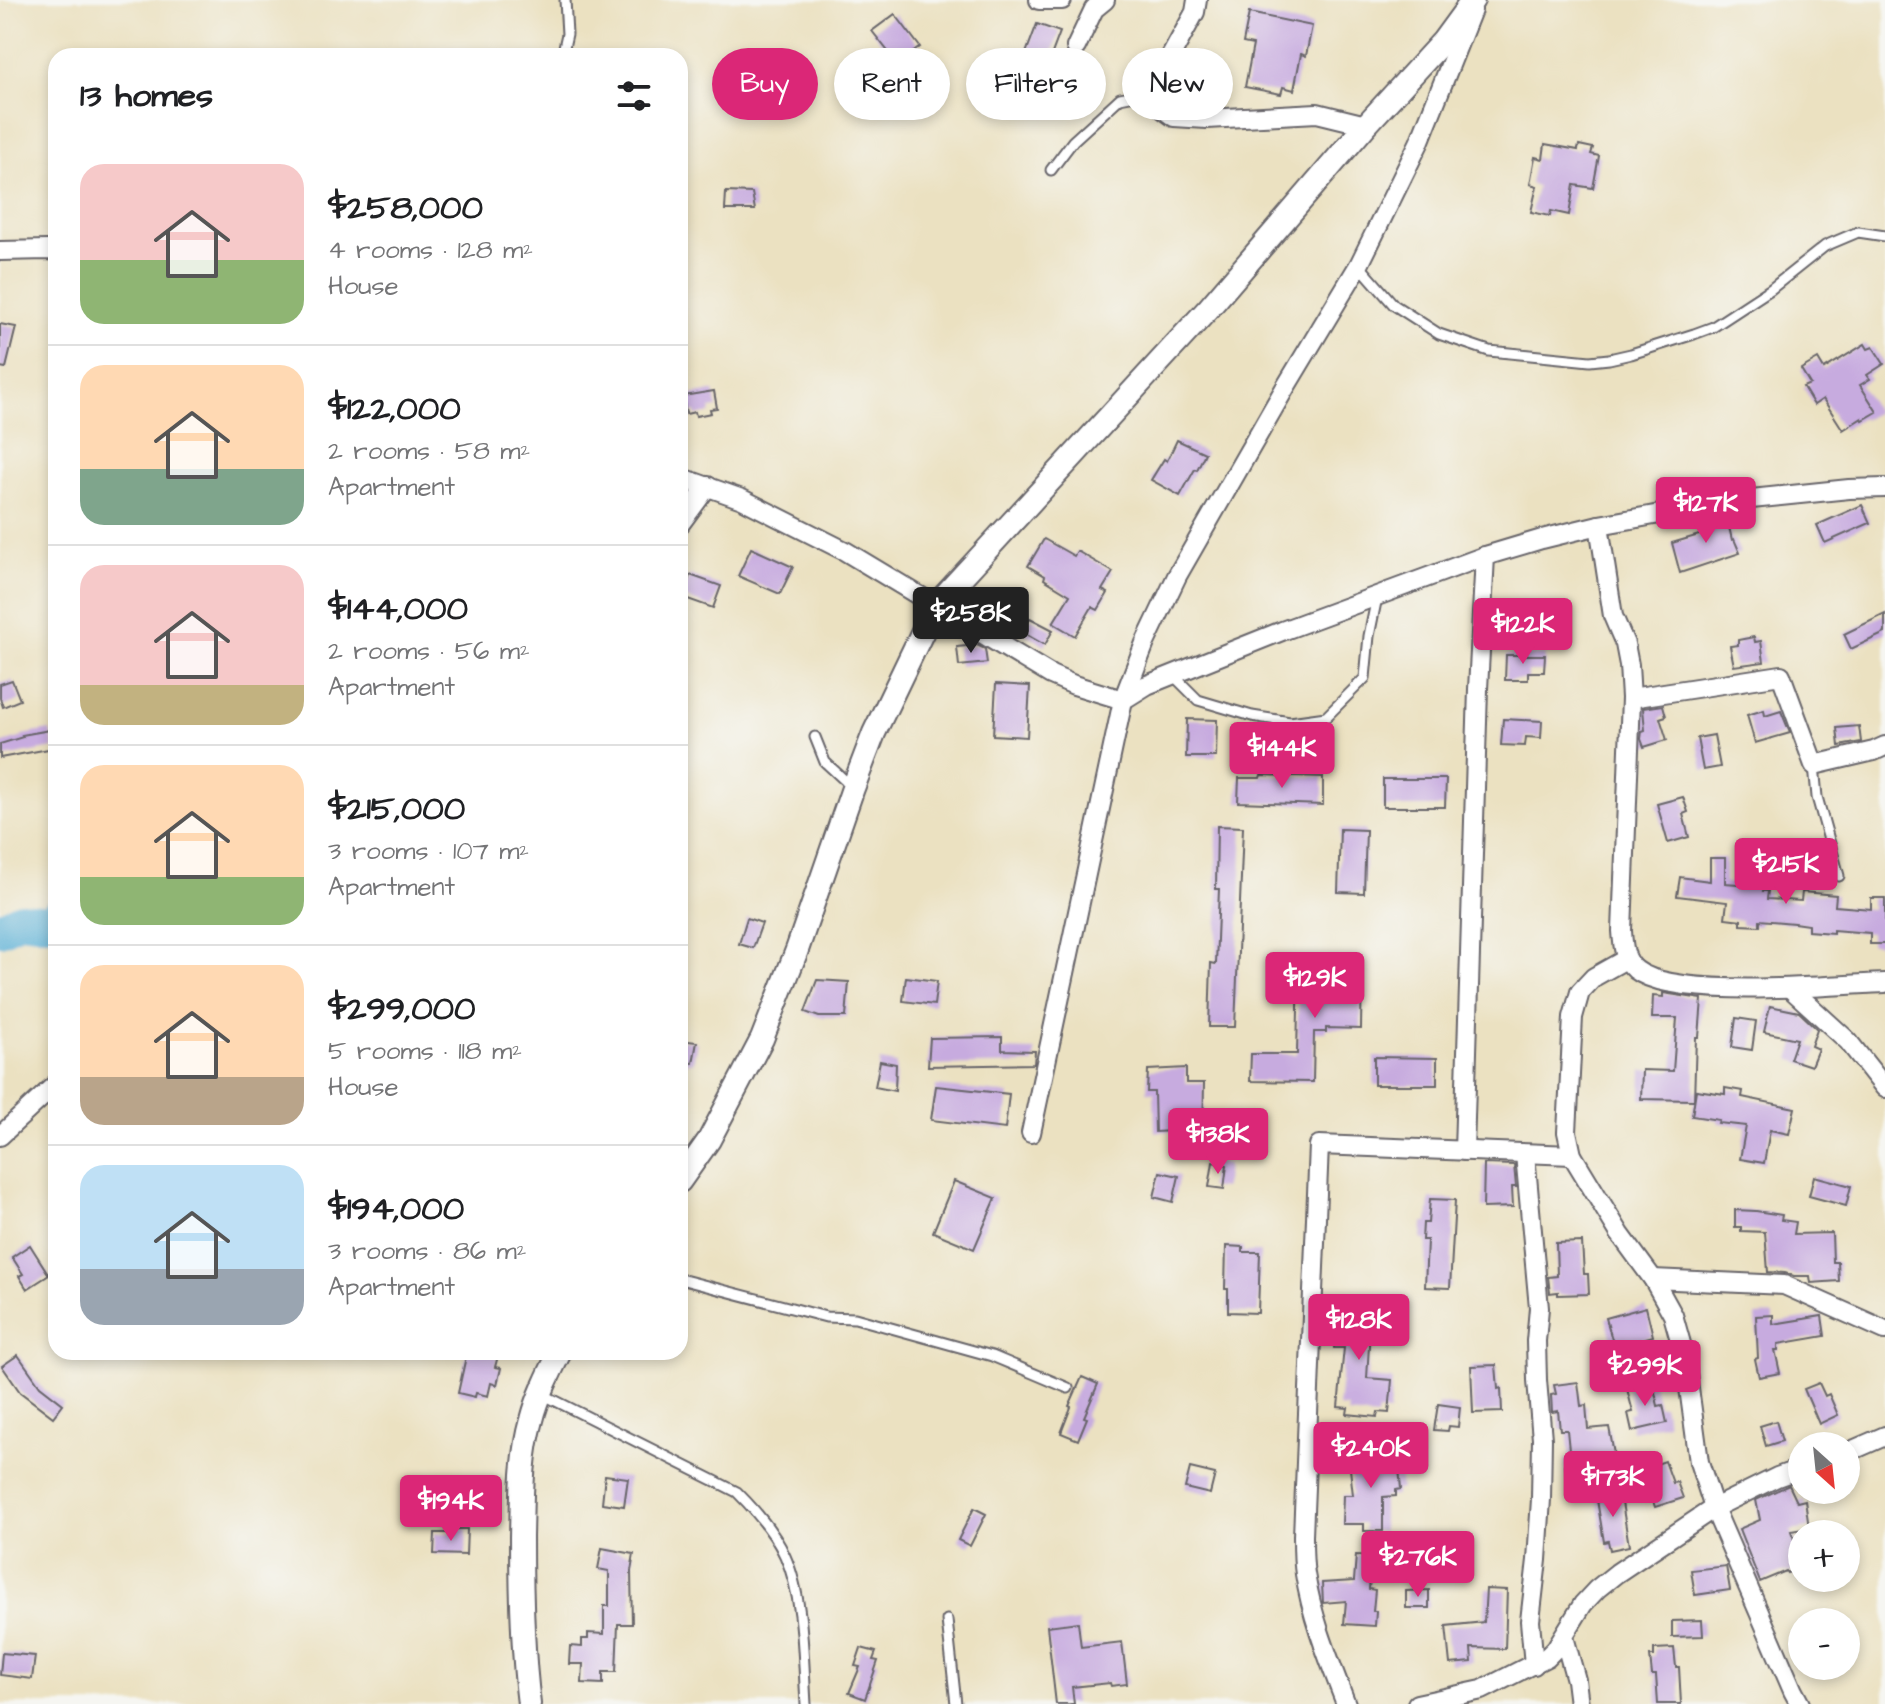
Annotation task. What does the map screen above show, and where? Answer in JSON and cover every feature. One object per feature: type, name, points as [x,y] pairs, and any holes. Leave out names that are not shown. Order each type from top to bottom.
[{"type":"street","points":[[1039,0],[1062,0]]},
{"type":"street","points":[[1076,47],[1094,9],[1103,0]]},
{"type":"street","points":[[1175,48],[1195,12],[1197,0]]},
{"type":"street","points":[[688,1170],[709,1140],[762,1039],[874,733],[935,606],[1209,308],[1366,125],[1443,41],[1475,0]]},
{"type":"street","points":[[1031,1133],[1123,700],[1145,643],[1177,576],[1359,265],[1419,143],[1475,0]]},
{"type":"street","points":[[1233,118],[1317,113],[1366,125]]},
{"type":"street","points":[[0,251],[48,251]]},
{"type":"street","points":[[688,480],[742,499],[845,551],[1051,675],[1123,700],[1172,674],[1485,556],[1542,539],[1599,525],[1760,497],[1885,488]]},
{"type":"street","points":[[688,513],[708,486]]},
{"type":"street","points":[[1599,525],[1613,616],[1625,644],[1629,665],[1631,698],[1622,931],[1626,959],[1635,970],[1649,978],[1717,988],[1885,983]]},
{"type":"street","points":[[1464,1151],[1485,556]]},
{"type":"street","points":[[1631,698],[1781,675],[1814,765],[1885,746]]},
{"type":"street","points":[[1626,959],[1594,977],[1580,992],[1573,1017],[1567,1132],[1572,1155],[1673,1315],[1685,1358],[1699,1462],[1714,1508],[1800,1704]]},
{"type":"street","points":[[1790,988],[1848,1041],[1885,1088]]},
{"type":"street","points":[[0,1136],[48,1091]]},
{"type":"street","points":[[1346,1704],[1311,1605],[1304,1571],[1319,1145],[1572,1155]]},
{"type":"street","points":[[1525,1154],[1539,1308],[1536,1341],[1542,1439],[1537,1560],[1530,1621],[1534,1665]]},
{"type":"street","points":[[1653,1279],[1784,1285],[1885,1330]]},
{"type":"street","points":[[529,1704],[523,1658],[522,1486],[531,1423],[540,1393],[556,1360]]},
{"type":"street","points":[[1860,1447],[1885,1436]]},
{"type":"street","points":[[1417,1704],[1482,1690],[1547,1657],[1597,1589],[1714,1508],[1788,1473]]},
{"type":"street","points":[[1564,1637],[1579,1704]]},
{"type":"lane","points":[[564,48],[567,34],[565,0]]},
{"type":"lane","points":[[1051,170],[1073,141],[1122,98]]},
{"type":"lane","points":[[1359,265],[1394,305],[1439,334],[1489,351],[1590,361],[1631,354],[1704,331],[1771,289],[1825,246],[1858,232],[1885,236]]},
{"type":"lane","points":[[1172,674],[1198,700],[1252,716],[1290,722],[1326,717],[1365,678],[1377,597]]},
{"type":"lane","points":[[815,737],[825,762],[853,788]]},
{"type":"lane","points":[[1814,765],[1817,797],[1839,876]]},
{"type":"lane","points":[[688,1281],[826,1317],[855,1318],[992,1356],[1068,1388]]},
{"type":"lane","points":[[540,1393],[737,1492],[748,1503],[785,1556],[797,1596],[806,1704]]},
{"type":"lane","points":[[947,1620],[956,1704]]},
{"type":"building","points":[[1249,13],[1312,26],[1306,56],[1301,54],[1294,90],[1283,87],[1281,94],[1245,87],[1253,45],[1243,43]]},
{"type":"building","points":[[895,14],[920,47],[885,48],[872,31]]},
{"type":"building","points":[[1037,24],[1060,32],[1054,48],[1028,48]]},
{"type":"building","points":[[1545,144],[1578,150],[1579,145],[1593,148],[1591,154],[1599,156],[1593,188],[1574,185],[1569,215],[1551,211],[1550,216],[1531,212],[1537,186],[1530,184],[1535,157],[1543,159]]},
{"type":"building","points":[[726,192],[752,193],[755,210],[725,210]]},
{"type":"building","points":[[0,324],[16,327],[6,368],[0,367]]},
{"type":"building","points":[[1865,344],[1868,349],[1873,347],[1884,364],[1867,375],[1870,379],[1860,385],[1877,412],[1843,430],[1823,399],[1814,405],[1803,387],[1810,384],[1801,369],[1818,359],[1824,369]]},
{"type":"building","points":[[714,391],[717,408],[710,409],[711,413],[696,416],[695,412],[688,414],[688,395]]},
{"type":"building","points":[[1177,440],[1205,453],[1180,496],[1151,480],[1164,459],[1167,461]]},
{"type":"building","points":[[1862,505],[1870,523],[1825,543],[1817,525]]},
{"type":"building","points":[[1726,514],[1732,540],[1740,553],[1680,573],[1672,543],[1706,533],[1703,518]]},
{"type":"building","points":[[1044,539],[1074,556],[1077,551],[1113,572],[1102,590],[1108,593],[1098,610],[1092,607],[1075,636],[1053,623],[1070,595],[1028,566]]},
{"type":"building","points":[[751,548],[793,567],[780,594],[738,576]]},
{"type":"building","points":[[690,575],[721,586],[713,608],[688,599]]},
{"type":"building","points":[[1885,614],[1885,633],[1851,649],[1844,634]]},
{"type":"building","points":[[1030,618],[1053,630],[1045,645],[1022,632]]},
{"type":"building","points":[[1754,637],[1755,642],[1761,641],[1764,662],[1734,666],[1730,646],[1738,645],[1738,640]]},
{"type":"building","points":[[977,645],[985,649],[987,663],[959,666],[957,647]]},
{"type":"building","points":[[1506,655],[1545,655],[1544,672],[1528,672],[1528,680],[1505,680]]},
{"type":"building","points":[[12,680],[20,700],[3,707],[0,684]]},
{"type":"building","points":[[996,684],[1030,686],[1027,737],[993,735]]},
{"type":"building","points":[[1663,705],[1666,716],[1660,718],[1667,740],[1644,747],[1641,739],[1645,730],[1643,708]]},
{"type":"building","points":[[1764,710],[1765,716],[1781,711],[1790,733],[1755,743],[1747,715]]},
{"type":"building","points":[[1187,719],[1217,720],[1216,757],[1186,757]]},
{"type":"building","points":[[1503,719],[1542,721],[1541,738],[1526,737],[1525,746],[1501,745]]},
{"type":"building","points":[[1859,726],[1861,742],[1839,746],[1837,728]]},
{"type":"building","points":[[48,730],[48,749],[0,758],[0,744],[22,735]]},
{"type":"building","points":[[1714,735],[1720,767],[1703,770],[1697,738]]},
{"type":"building","points":[[1261,775],[1323,777],[1323,805],[1238,802],[1239,778],[1260,778]]},
{"type":"building","points":[[1383,779],[1446,779],[1445,807],[1383,807]]},
{"type":"building","points":[[1683,797],[1688,812],[1683,814],[1689,837],[1668,843],[1657,804]]},
{"type":"building","points":[[1217,826],[1243,827],[1235,1027],[1209,1027],[1211,963],[1216,964],[1219,889],[1216,889]]},
{"type":"building","points":[[1340,829],[1366,830],[1364,893],[1338,892]]},
{"type":"building","points":[[1710,858],[1725,858],[1725,883],[1764,886],[1763,891],[1768,891],[1767,899],[1801,901],[1802,892],[1836,895],[1835,906],[1871,909],[1871,898],[1885,898],[1885,944],[1870,944],[1870,933],[1808,931],[1808,925],[1760,920],[1760,926],[1741,925],[1741,920],[1725,918],[1727,902],[1677,896],[1680,877],[1710,881]]},
{"type":"building","points":[[747,918],[762,923],[753,948],[739,944]]},
{"type":"building","points":[[1299,964],[1362,965],[1361,1029],[1326,1028],[1326,1032],[1314,1032],[1313,1082],[1250,1081],[1251,1054],[1297,1054]]},
{"type":"building","points":[[906,977],[937,981],[934,1005],[903,1001]]},
{"type":"building","points":[[817,980],[849,982],[846,1017],[819,1017],[805,1012]]},
{"type":"building","points":[[1663,993],[1702,999],[1699,1037],[1696,1037],[1694,1100],[1641,1099],[1642,1070],[1673,1071],[1677,1018],[1652,1018],[1653,996],[1663,997]]},
{"type":"building","points":[[1770,1006],[1799,1012],[1817,1029],[1811,1046],[1818,1049],[1811,1066],[1790,1059],[1797,1039],[1764,1032]]},
{"type":"building","points":[[1736,1018],[1756,1021],[1752,1050],[1732,1047]]},
{"type":"building","points":[[1002,1037],[1002,1050],[1035,1051],[1034,1064],[928,1066],[930,1038]]},
{"type":"building","points":[[688,1041],[697,1042],[693,1063],[688,1063]]},
{"type":"building","points":[[1374,1057],[1437,1058],[1437,1085],[1374,1085]]},
{"type":"building","points":[[880,1061],[896,1064],[895,1091],[875,1087]]},
{"type":"building","points":[[1186,1068],[1186,1083],[1204,1083],[1203,1135],[1155,1132],[1154,1092],[1147,1092],[1148,1070]]},
{"type":"building","points":[[936,1086],[1009,1094],[1005,1129],[931,1120]]},
{"type":"building","points":[[1725,1088],[1743,1091],[1742,1097],[1795,1108],[1789,1134],[1770,1130],[1764,1163],[1740,1159],[1746,1126],[1692,1116],[1696,1090],[1725,1094]]},
{"type":"building","points":[[1213,1162],[1227,1165],[1224,1189],[1209,1187]]},
{"type":"building","points":[[1484,1164],[1514,1165],[1516,1187],[1512,1187],[1513,1207],[1483,1208]]},
{"type":"building","points":[[1160,1172],[1179,1176],[1173,1202],[1154,1197]]},
{"type":"building","points":[[1814,1176],[1851,1186],[1846,1206],[1809,1196]]},
{"type":"building","points":[[954,1181],[996,1198],[974,1249],[933,1232]]},
{"type":"building","points":[[1430,1199],[1455,1200],[1450,1288],[1425,1287],[1427,1240],[1422,1240],[1423,1223],[1428,1223]]},
{"type":"building","points":[[1735,1210],[1782,1215],[1781,1220],[1796,1222],[1794,1234],[1832,1233],[1833,1262],[1838,1262],[1839,1281],[1811,1283],[1810,1276],[1768,1272],[1765,1232],[1741,1231],[1741,1227],[1735,1227]]},
{"type":"building","points":[[1582,1242],[1589,1294],[1550,1293],[1548,1277],[1557,1276],[1556,1243]]},
{"type":"building","points":[[30,1245],[48,1276],[27,1289],[19,1276],[23,1274],[12,1257]]},
{"type":"building","points":[[1226,1246],[1243,1247],[1243,1252],[1260,1252],[1258,1313],[1228,1312]]},
{"type":"building","points":[[1338,1298],[1372,1302],[1367,1378],[1392,1380],[1389,1413],[1378,1412],[1377,1417],[1347,1414],[1348,1408],[1338,1407],[1344,1348],[1334,1348],[1333,1328],[1338,1328]]},
{"type":"building","points":[[1646,1307],[1653,1336],[1614,1347],[1606,1318]]},
{"type":"building","points":[[1773,1315],[1773,1324],[1822,1316],[1825,1336],[1778,1344],[1778,1350],[1775,1350],[1780,1373],[1759,1377],[1755,1359],[1758,1358],[1756,1316]]},
{"type":"building","points":[[18,1355],[40,1386],[63,1404],[53,1417],[20,1392],[2,1366]]},
{"type":"building","points":[[465,1360],[497,1360],[495,1367],[501,1368],[497,1385],[491,1383],[488,1396],[458,1393]]},
{"type":"building","points":[[1496,1365],[1502,1412],[1473,1413],[1471,1366]]},
{"type":"building","points":[[1082,1377],[1098,1384],[1078,1440],[1061,1433]]},
{"type":"building","points":[[1578,1382],[1581,1406],[1586,1405],[1588,1429],[1609,1427],[1614,1454],[1595,1456],[1595,1461],[1591,1461],[1592,1473],[1566,1475],[1565,1460],[1570,1460],[1567,1430],[1560,1430],[1558,1411],[1552,1412],[1551,1395],[1556,1394],[1554,1385]]},
{"type":"building","points":[[1653,1383],[1658,1406],[1663,1405],[1667,1423],[1632,1431],[1628,1413],[1633,1412],[1627,1389]]},
{"type":"building","points":[[1819,1383],[1825,1396],[1829,1394],[1838,1415],[1819,1424],[1804,1389]]},
{"type":"building","points":[[1438,1404],[1460,1407],[1458,1427],[1449,1426],[1448,1431],[1434,1430]]},
{"type":"building","points":[[1776,1421],[1782,1441],[1766,1446],[1760,1426]]},
{"type":"building","points":[[1397,1449],[1401,1489],[1396,1490],[1396,1496],[1383,1497],[1383,1531],[1364,1531],[1364,1524],[1342,1524],[1343,1495],[1353,1495],[1349,1460],[1382,1457],[1382,1451]]},
{"type":"building","points":[[1665,1461],[1673,1483],[1677,1482],[1683,1498],[1655,1507],[1642,1469]]},
{"type":"building","points":[[1190,1468],[1215,1474],[1210,1494],[1185,1488]]},
{"type":"building","points":[[605,1475],[628,1478],[624,1506],[602,1503]]},
{"type":"building","points":[[1788,1485],[1788,1504],[1806,1504],[1808,1520],[1788,1520],[1788,1573],[1760,1582],[1739,1529],[1760,1520],[1756,1500]]},
{"type":"building","points":[[1620,1490],[1629,1546],[1610,1550],[1608,1541],[1604,1542],[1596,1494]]},
{"type":"building","points":[[974,1508],[986,1514],[970,1546],[958,1540]]},
{"type":"building","points":[[450,1529],[467,1529],[466,1555],[434,1554],[435,1533],[450,1533]]},
{"type":"building","points":[[602,1548],[634,1554],[631,1571],[632,1624],[618,1624],[616,1672],[603,1672],[603,1684],[582,1683],[583,1664],[569,1664],[570,1646],[582,1647],[582,1639],[588,1639],[588,1633],[604,1634],[604,1606],[609,1606],[609,1571],[598,1569]]},
{"type":"building","points":[[1356,1555],[1372,1556],[1369,1589],[1375,1590],[1375,1626],[1344,1624],[1346,1601],[1323,1603],[1322,1583],[1354,1581]]},
{"type":"building","points":[[1726,1566],[1730,1590],[1695,1595],[1691,1570]]},
{"type":"building","points":[[1486,1589],[1507,1590],[1505,1649],[1471,1648],[1472,1662],[1450,1664],[1446,1626],[1484,1622]]},
{"type":"building","points":[[1429,1590],[1429,1608],[1406,1608],[1406,1591]]},
{"type":"building","points":[[1702,1620],[1703,1636],[1672,1637],[1672,1621]]},
{"type":"building","points":[[1078,1622],[1081,1647],[1122,1642],[1127,1684],[1072,1687],[1074,1704],[1056,1704],[1047,1626]]},
{"type":"building","points":[[861,1648],[876,1652],[873,1660],[878,1661],[865,1699],[849,1693],[860,1667],[855,1666]]},
{"type":"building","points":[[1674,1648],[1676,1667],[1679,1667],[1681,1704],[1658,1704],[1656,1675],[1652,1675],[1650,1656],[1654,1656],[1654,1649]]},
{"type":"building","points":[[2,1653],[35,1656],[32,1679],[0,1675]]},
{"type":"waterway","points":[[0,929],[21,919],[48,921]]}]
